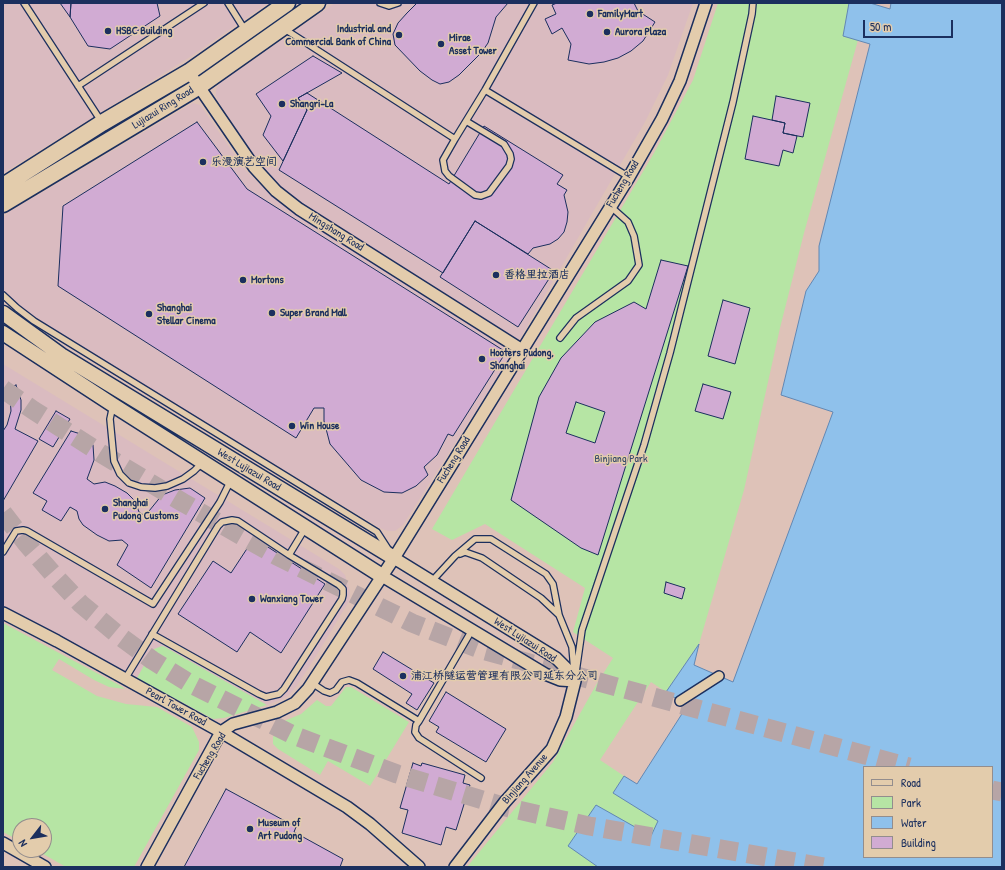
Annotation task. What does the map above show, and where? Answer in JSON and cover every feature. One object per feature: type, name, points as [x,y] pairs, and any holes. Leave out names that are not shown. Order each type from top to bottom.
[{"type":"main road","name":"Lujiazui Ring Road","points":[[3,186],[102,123],[189,72],[287,3]]},
{"type":"main road","name":"Lujiazui Ring Road","points":[[6,204],[198,87],[317,3]]},
{"type":"street","name":"Fucheng Road","points":[[148,867],[221,732],[233,724],[277,712],[295,702],[312,683],[394,558],[629,177],[662,119],[680,81],[706,3]]},
{"type":"street","name":"Mingshang Road","points":[[189,72],[254,167],[276,190],[299,209],[522,350]]},
{"type":"street","name":"West Lujiazui Road","points":[[5,314],[61,354],[556,658],[568,669],[575,681]]},
{"type":"street","name":"West Lujiazui Road","points":[[3,333],[113,405],[382,576],[545,674],[560,680],[575,681]]},
{"type":"street","name":"Pearl Tower Road","points":[[3,613],[57,641],[221,732],[347,807],[370,824],[419,867]]},
{"type":"street","points":[[680,701],[719,676]]},
{"type":"street","name":"Binjiang Avenue","points":[[455,867],[504,803],[552,749],[566,717],[575,681]]},
{"type":"street","points":[[3,843],[45,867]]},
{"type":"lane","points":[[24,3],[102,123]]},
{"type":"lane","points":[[78,86],[204,3]]},
{"type":"lane","points":[[228,3],[246,32]]},
{"type":"lane","points":[[380,3],[389,6],[398,3]]},
{"type":"lane","points":[[466,121],[504,144],[510,154],[509,166],[489,193],[481,196],[449,176],[445,172],[443,160],[455,139],[466,121],[485,90],[534,3]]},
{"type":"lane","points":[[575,681],[582,630],[644,445],[670,353],[733,102],[753,3]]},
{"type":"lane","points":[[283,28],[455,139]]},
{"type":"lane","points":[[485,90],[629,177]]},
{"type":"lane","points":[[560,338],[576,318],[628,281],[639,265],[634,236],[628,222],[610,206]]},
{"type":"lane","points":[[3,295],[34,321],[377,532],[394,558]]},
{"type":"lane","points":[[61,354],[68,342]]},
{"type":"lane","points":[[113,405],[110,419],[114,461],[120,474],[129,483],[141,487],[155,488],[167,486],[183,479],[203,462]]},
{"type":"lane","points":[[3,552],[16,531],[27,531],[153,604],[220,502],[231,480]]},
{"type":"lane","points":[[125,679],[152,634],[218,526],[222,522],[232,520],[238,521],[343,589],[344,595],[342,599],[284,689],[279,694],[266,697],[259,694],[152,634]]},
{"type":"lane","points":[[289,554],[306,527]]},
{"type":"lane","points":[[432,581],[454,556],[475,539],[491,539],[546,574],[554,584],[559,615],[572,647],[575,681]]},
{"type":"lane","points":[[454,556],[465,552],[482,558],[541,598],[559,615]]},
{"type":"lane","points":[[472,630],[416,725],[415,732],[419,738],[481,778]]},
{"type":"lane","points":[[312,683],[324,691],[330,692],[336,690],[342,682],[349,680],[419,721]]},
{"type":"shaded area","points":[[3,3],[268,3],[190,57],[3,173]]},
{"type":"shaded area","points":[[335,3],[693,3],[668,75],[645,122],[519,340],[302,204],[279,186],[259,163],[218,101],[216,90],[221,82]]},
{"type":"shaded area","name":"Super Brand Mall","points":[[193,103],[200,105],[246,171],[272,196],[296,214],[513,352],[403,525],[395,531],[382,529],[231,438],[46,324],[19,306],[3,291],[3,218],[9,212]]},
{"type":"shaded area","points":[[3,364],[339,569],[345,575],[350,592],[349,601],[318,653],[290,694],[283,699],[264,706],[224,718],[213,719],[3,606]]},
{"type":"green space","name":"Binjiang Park","points":[[718,3],[849,4],[843,36],[858,40],[804,233],[780,328],[744,490],[699,644],[666,692],[651,682],[600,760],[624,776],[613,793],[659,821],[651,836],[569,845],[598,867],[467,867],[553,762],[596,685],[613,658],[573,632],[585,588],[485,524],[452,540],[432,529],[654,153],[693,80]]},
{"type":"green space","points":[[3,623],[125,689],[109,687],[94,680],[59,659],[52,670],[97,696],[126,704],[157,707],[192,727],[199,742],[199,750],[134,867],[66,867],[50,858],[52,858],[52,818],[12,818],[12,837],[3,832]]},
{"type":"green space","points":[[162,646],[267,705],[224,718],[213,719],[137,678],[152,651]]},
{"type":"green space","points":[[346,687],[351,687],[409,722],[370,786],[328,761],[320,775],[278,749],[273,744],[273,737],[282,722],[301,714],[317,700],[326,706],[331,706]]},
{"type":"water","points":[[849,3],[870,3],[890,9],[891,3],[1002,3],[1002,867],[598,867],[568,846],[596,805],[651,836],[658,821],[613,793],[624,776],[637,784],[687,706],[666,692],[699,644],[694,665],[733,682],[833,412],[781,395],[806,291],[819,271],[819,246],[870,44],[843,36]]},
{"type":"building","points":[[60,3],[71,3],[70,17]]},
{"type":"building","name":"HSBC Building","points":[[71,3],[157,3],[160,16],[110,49],[88,46],[70,17]]},
{"type":"building","name":"Mirae Asset Tower","points":[[417,3],[508,3],[496,17],[488,43],[481,53],[459,75],[449,82],[440,84],[420,71],[395,45],[393,34],[398,23]]},
{"type":"building","name":"Aurora Plaza","points":[[557,3],[634,3],[638,11],[655,22],[643,41],[631,51],[618,58],[589,64],[568,60],[571,44],[562,28],[552,34],[545,19],[556,14],[552,5]]},
{"type":"building","name":"Shangri-La","points":[[313,56],[342,73],[298,98],[307,110],[283,161],[263,135],[271,116],[256,94]]},
{"type":"building","points":[[307,93],[449,184],[484,126],[563,175],[557,184],[567,190],[564,195],[568,212],[564,232],[558,239],[550,244],[533,248],[528,254],[475,221],[443,273],[279,170],[307,110],[298,98]]},
{"type":"building","points":[[776,96],[810,103],[803,137],[783,133],[785,123],[772,120]]},
{"type":"building","points":[[753,116],[785,123],[783,133],[797,136],[793,153],[783,150],[779,166],[745,159]]},
{"type":"building","name":"Super Brand Mall","points":[[197,122],[247,189],[506,352],[453,436],[448,434],[437,455],[424,467],[428,475],[416,486],[402,493],[384,492],[361,480],[330,444],[324,421],[324,408],[314,408],[296,438],[58,286],[63,206]]},
{"type":"building","name":"香格里拉酒店","points":[[475,221],[554,271],[518,327],[440,277]]},
{"type":"building","points":[[661,260],[688,266],[598,555],[581,548],[511,500],[539,397],[561,358],[595,322],[634,302],[646,309]],"holes":[[[576,402],[605,412],[595,443],[566,433]]]},
{"type":"building","points":[[723,300],[750,308],[735,364],[708,356]]},
{"type":"building","points":[[703,384],[731,392],[723,419],[695,411]]},
{"type":"building","points":[[16,385],[21,400],[21,410],[15,429],[38,441],[3,501],[3,431],[7,425],[11,411],[8,389]]},
{"type":"building","points":[[56,411],[70,419],[53,447],[39,439]]},
{"type":"building","name":"Shanghai Pudong Customs","points":[[71,431],[87,436],[93,445],[94,460],[87,479],[94,484],[105,482],[127,493],[135,501],[139,512],[145,516],[162,495],[175,490],[190,488],[205,498],[151,588],[117,565],[128,545],[122,540],[109,541],[97,535],[83,525],[79,519],[77,511],[70,507],[61,521],[42,510],[47,501],[33,493]]},
{"type":"building","name":"Wanxiang Tower","points":[[254,538],[325,584],[281,653],[250,632],[237,652],[178,614],[213,561],[231,573]]},
{"type":"building","points":[[666,582],[685,588],[682,599],[664,593]]},
{"type":"building","name":"浦江桥隧运营管理有限公司延东分公司","points":[[383,652],[434,683],[417,710],[406,703],[412,694],[373,669]]},
{"type":"building","points":[[446,692],[506,729],[486,762],[436,732],[439,727],[429,721]]},
{"type":"building","points":[[413,763],[421,766],[422,763],[465,775],[463,783],[470,785],[456,830],[446,827],[441,845],[402,833],[408,810],[400,808]]},
{"type":"building","name":"Museum of Art Pudong","points":[[226,789],[296,827],[294,832],[343,859],[340,867],[184,867]]},
{"type":"tunnel","points":[[3,389],[102,454],[182,502],[277,556],[412,623],[482,650],[905,766]]},
{"type":"tunnel","points":[[3,513],[26,543],[81,604],[117,634],[152,660],[189,683],[293,735],[397,774],[509,808],[589,826],[824,867]]},
{"type":"tunnel","points":[[993,790],[1002,792]]},
{"type":"place","name":"FamilyMart","points":[[590,14]]},
{"type":"place","name":"HSBC Building","points":[[108,31]]},
{"type":"place","name":"Aurora Plaza","points":[[607,32]]},
{"type":"place","name":"Industrial and Commercial Bank of China","points":[[399,35]]},
{"type":"place","name":"Mirae Asset Tower","points":[[441,44]]},
{"type":"place","name":"Shangri-La","points":[[282,104]]},
{"type":"place","name":"乐漫演艺空间","points":[[203,162]]},
{"type":"place","name":"香格里拉酒店","points":[[496,275]]},
{"type":"place","name":"Mortons","points":[[243,280]]},
{"type":"place","name":"Super Brand Mall","points":[[272,313]]},
{"type":"place","name":"Shanghai Stellar Cinema","points":[[149,314]]},
{"type":"place","name":"Hooters Pudong, Shanghai","points":[[482,359]]},
{"type":"place","name":"Win House","points":[[292,426]]},
{"type":"place","name":"Shanghai Pudong Customs","points":[[105,509]]},
{"type":"place","name":"Wanxiang Tower","points":[[252,599]]},
{"type":"place","name":"浦江桥隧运营管理有限公司延东分公司","points":[[403,676]]},
{"type":"place","name":"Museum of Art Pudong","points":[[250,829]]}]
